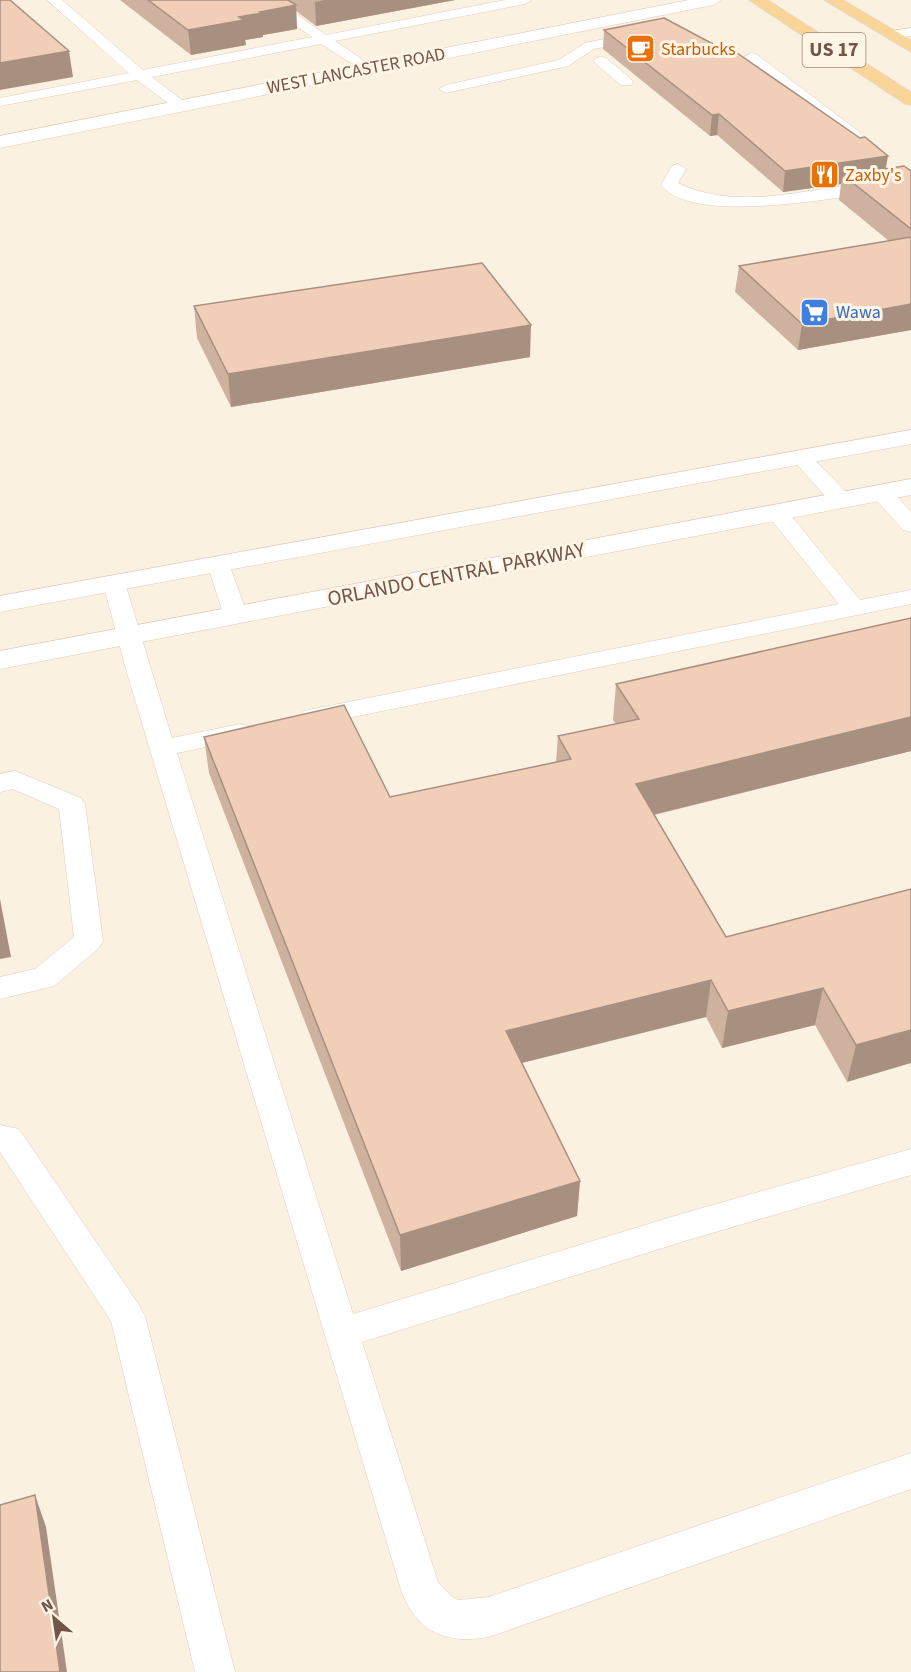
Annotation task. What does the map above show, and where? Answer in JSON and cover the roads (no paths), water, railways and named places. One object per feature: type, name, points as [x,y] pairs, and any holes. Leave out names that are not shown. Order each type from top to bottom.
[{"type":"main road","name":"US 17","points":[[757,0],[911,100]]},
{"type":"main road","name":"US 17","points":[[832,0],[911,47]]},
{"type":"street","name":"WEST LANCASTER ROAD","points":[[0,142],[713,0]]},
{"type":"street","points":[[0,604],[911,437]]},
{"type":"street","name":"ORLANDO CENTRAL PARKWAY","points":[[0,660],[911,487]]},
{"type":"lane","points":[[54,0],[139,74],[181,106]]},
{"type":"lane","points":[[267,0],[367,69]]},
{"type":"lane","points":[[0,102],[525,0]]},
{"type":"lane","points":[[626,82],[591,54],[590,46],[658,32]]},
{"type":"lane","points":[[891,35],[911,32]]},
{"type":"lane","points":[[446,89],[563,63],[591,54]]},
{"type":"lane","points":[[751,57],[852,133],[862,145]]},
{"type":"lane","points":[[670,198],[678,169]]},
{"type":"lane","points":[[670,198],[695,210],[723,209],[911,181]]},
{"type":"lane","points":[[670,198],[687,195],[709,201],[751,204]]},
{"type":"lane","points":[[801,457],[841,500]]},
{"type":"lane","points":[[881,493],[911,525]]},
{"type":"lane","points":[[776,512],[854,608]]},
{"type":"lane","points":[[218,564],[236,616]]},
{"type":"lane","points":[[114,583],[137,666],[422,1593],[436,1611],[460,1622],[489,1617],[911,1471]]},
{"type":"lane","points":[[163,748],[911,597]]},
{"type":"lane","points":[[0,783],[15,780],[72,804],[89,941],[44,978],[0,988]]},
{"type":"lane","points":[[0,1138],[8,1138],[128,1316],[215,1672]]},
{"type":"lane","points":[[341,1333],[688,1226],[911,1162]]},
{"type":"place","name":"Starbucks","points":[[640,49]]},
{"type":"place","name":"Zaxby's","points":[[824,175]]},
{"type":"place","name":"Wawa","points":[[815,312]]}]
